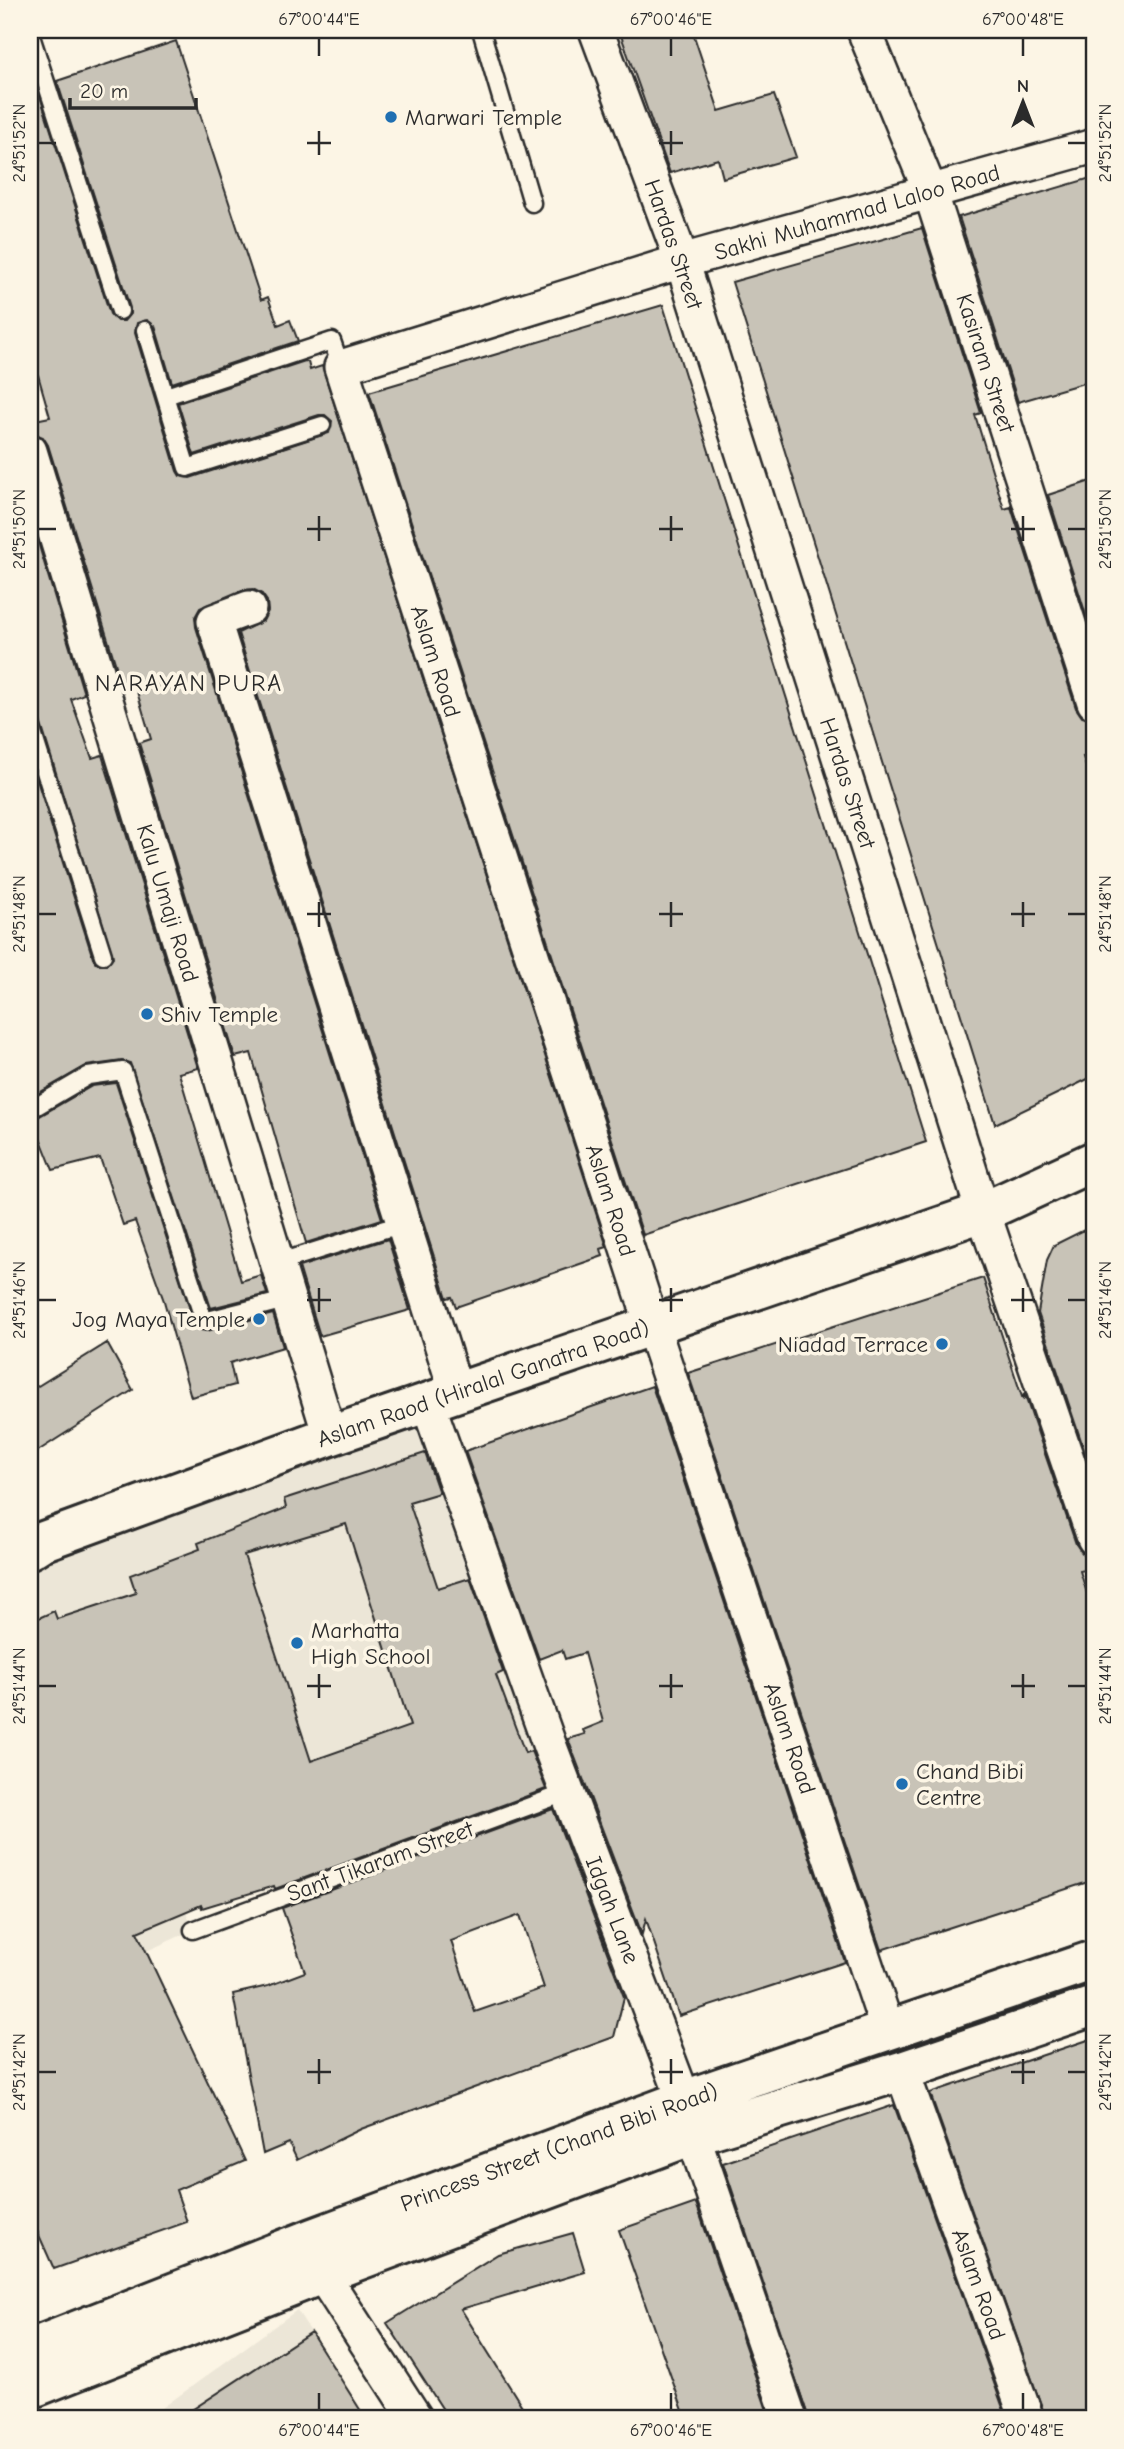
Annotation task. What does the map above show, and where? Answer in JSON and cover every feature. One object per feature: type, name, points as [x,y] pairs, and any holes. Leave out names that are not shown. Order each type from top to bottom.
[{"type":"street","name":"Hardas Street","points":[[596,30],[682,261],[984,1212],[1094,1538]]},
{"type":"street","name":"Kasiram Street","points":[[864,30],[930,191],[1094,702]]},
{"type":"street","name":"Sakhi Muhammad Laloo Road","points":[[341,367],[682,261],[1094,146]]},
{"type":"street","name":"Aslam Road","points":[[341,367],[652,1325],[888,2031]]},
{"type":"street","name":"Kalu Umaji Road","points":[[30,452],[330,1436]]},
{"type":"street","points":[[249,608],[214,621],[394,1228]]},
{"type":"street","points":[[249,802],[394,1228]]},
{"type":"street","name":"Aslam Raod (Hiralal Ganatra Road)","points":[[30,1549],[41,1542],[330,1436],[984,1212],[1094,1161]]},
{"type":"street","name":"Idgah Lane","points":[[394,1228],[442,1399],[568,1791],[689,2117],[790,2419]]},
{"type":"street","name":"Princess Street (Chand Bibi Road)","points":[[30,2389],[322,2274],[888,2031],[1094,1960]]},
{"type":"street","name":"Princess Street (Chand Bibi Road)","points":[[30,2349],[326,2233],[689,2117],[902,2071],[1094,2006]]},
{"type":"street","name":"Aslam Road","points":[[902,2071],[1027,2419]]},
{"type":"street","points":[[322,2274],[415,2419]]},
{"type":"lane","points":[[481,30],[532,203]]},
{"type":"lane","points":[[30,33],[120,311]]},
{"type":"lane","points":[[145,330],[187,468],[322,425]]},
{"type":"lane","points":[[166,396],[332,341],[341,367]]},
{"type":"lane","points":[[30,724],[103,955]]},
{"type":"lane","points":[[30,1110],[88,1076],[123,1071],[204,1321],[289,1299]]},
{"type":"lane","points":[[277,1262],[394,1228]]},
{"type":"lane","name":"Sant Tikaram Street","points":[[193,1930],[568,1791]]},
{"type":"shaded area","name":"Marhatta High School","points":[[428,1404],[549,1744],[172,1875],[193,1930],[30,2004],[30,1549]]},
{"type":"shaded area","points":[[297,2310],[366,2419],[147,2419]]},
{"type":"building","points":[[619,30],[692,30],[719,111],[774,95],[796,157],[723,178],[718,159],[670,173]]},
{"type":"building","points":[[176,41],[261,300],[268,297],[278,325],[290,320],[298,341],[172,383],[155,326],[147,320],[137,323],[135,333],[177,471],[180,476],[190,478],[329,433],[332,421],[325,415],[319,415],[194,455],[178,403],[305,361],[308,362],[310,370],[322,366],[607,1247],[601,1249],[603,1256],[456,1307],[452,1297],[447,1298],[238,633],[263,621],[268,611],[267,601],[253,589],[242,590],[200,608],[195,617],[196,627],[382,1219],[306,1243],[251,1053],[235,1057],[139,743],[151,739],[133,678],[121,682],[48,445],[43,437],[30,432],[30,421],[50,417],[30,347],[30,90],[37,87],[110,314],[117,321],[124,321],[130,314],[130,308],[57,81]]},
{"type":"building","points":[[1094,177],[1094,380],[1018,402],[959,217]]},
{"type":"building","points":[[922,228],[981,413],[975,415],[1004,509],[1011,507],[1076,708],[1082,717],[1094,721],[1094,756],[1083,757],[1094,792],[1094,1076],[995,1124],[732,282]]},
{"type":"building","points":[[663,305],[926,1142],[643,1235],[369,392]]},
{"type":"building","points":[[1094,480],[1094,640],[1048,495]]},
{"type":"building","points":[[30,516],[84,694],[71,699],[92,758],[102,755],[198,1068],[179,1073],[241,1281],[261,1275],[267,1294],[211,1308],[130,1063],[122,1061],[86,1066],[30,1098],[30,758],[93,958],[96,963],[105,965],[113,957],[40,721],[37,716],[30,714]]},
{"type":"building","points":[[116,1083],[196,1328],[207,1331],[273,1314],[283,1347],[230,1363],[235,1385],[191,1397],[164,1301],[135,1221],[123,1225],[100,1158],[53,1170],[33,1120],[92,1086]]},
{"type":"building","points":[[1094,1225],[1094,1479],[1038,1313],[1047,1260],[1054,1245]]},
{"type":"building","points":[[388,1239],[410,1310],[320,1336],[299,1267]]},
{"type":"building","points":[[983,1278],[1023,1400],[1024,1393],[1076,1544],[1082,1553],[1094,1557],[1094,1568],[1080,1571],[1094,1615],[1094,1880],[881,1950],[688,1373]]},
{"type":"building","points":[[107,1343],[133,1390],[30,1456],[30,1391]]},
{"type":"building","points":[[652,1386],[845,1962],[679,2016],[646,1919],[642,1934],[568,1739],[585,1734],[583,1730],[603,1722],[584,1653],[565,1659],[562,1650],[539,1659],[465,1451]]},
{"type":"building","points":[[425,1453],[439,1493],[409,1502],[438,1588],[470,1578],[503,1672],[496,1675],[525,1753],[531,1751],[546,1789],[275,1889],[274,1886],[202,1908],[201,1905],[137,1932],[245,2161],[176,2190],[187,2222],[54,2269],[30,2215],[30,1622],[54,1611],[57,1619],[136,1593],[130,1575],[200,1549],[198,1543],[286,1508],[284,1499]],"holes":[[[346,1524],[410,1726],[311,1761],[244,1555]]]},
{"type":"building","points":[[553,1809],[624,1997],[614,2037],[361,2129],[297,2160],[289,2143],[263,2154],[233,1994],[268,1986],[305,1972],[282,1908]],"holes":[[[520,1915],[544,1988],[475,2012],[451,1941]]]},
{"type":"building","points":[[1094,2038],[1094,2419],[1046,2419],[930,2093]]},
{"type":"building","points":[[894,2105],[1007,2419],[809,2419],[723,2163]]},
{"type":"building","points":[[696,2203],[770,2419],[686,2419],[619,2230]]},
{"type":"building","points":[[573,2233],[585,2272],[461,2309],[530,2419],[449,2419],[387,2323],[498,2254]]},
{"type":"building","points":[[311,2332],[366,2419],[178,2419]]},
{"type":"place","name":"Marwari Temple","points":[[391,117]]},
{"type":"place","name":"Shiv Temple","points":[[147,1014]]},
{"type":"place","name":"Jog Maya Temple","points":[[259,1319]]},
{"type":"place","name":"Niadad Terrace","points":[[942,1344]]},
{"type":"place","name":"Marhatta High School","points":[[297,1643]]},
{"type":"place","name":"Chand Bibi Centre","points":[[902,1784]]},
{"type":"district","name":"NARAYAN PURA","points":[[189,683]]}]
